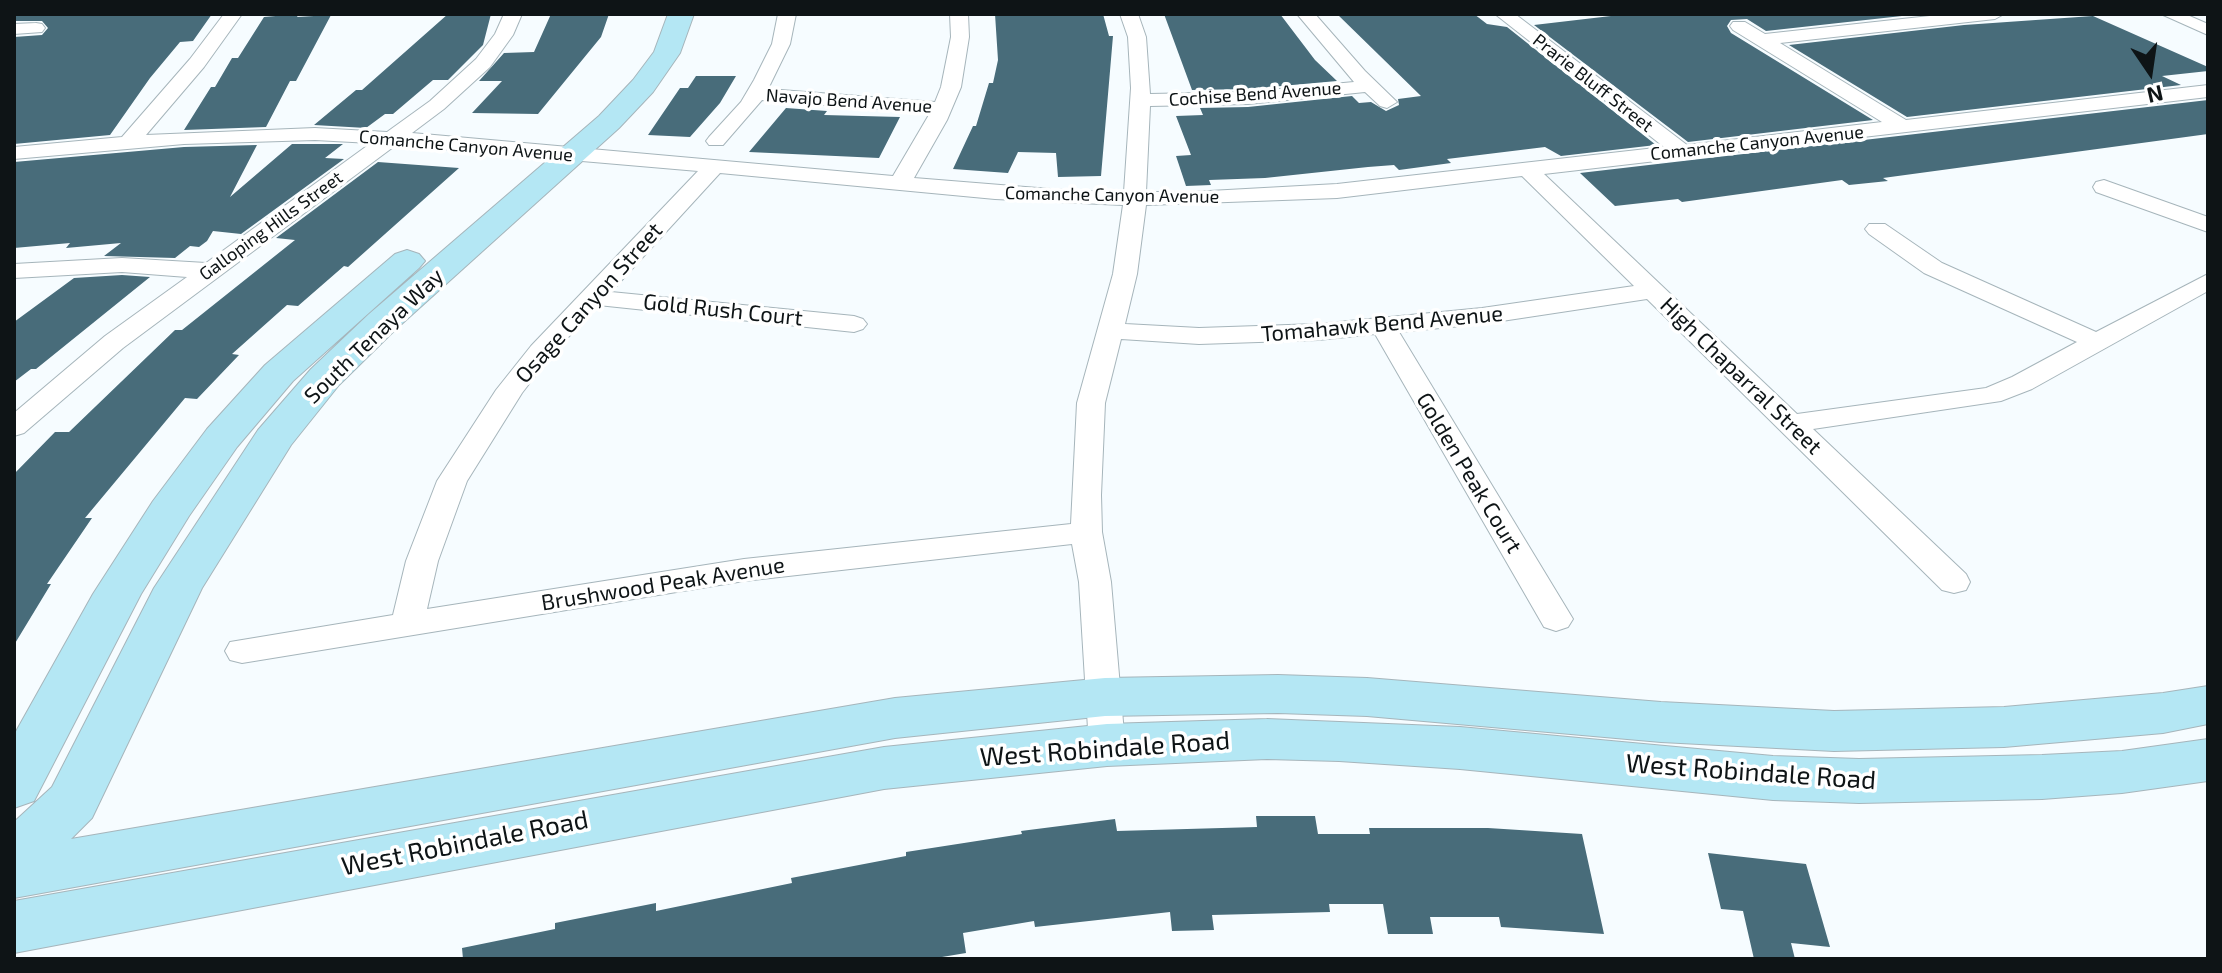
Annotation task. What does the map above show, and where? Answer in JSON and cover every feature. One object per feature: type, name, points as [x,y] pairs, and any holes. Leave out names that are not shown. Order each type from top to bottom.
[{"type":"street","points":[[128,143],[197,63],[233,14]]},
{"type":"street","name":"Galloping Hills Street","points":[[14,427],[114,342],[395,138],[483,63],[504,35],[513,14]]},
{"type":"street","name":"South Tenaya Way","points":[[14,859],[72,802],[178,588],[273,439],[325,377],[553,154],[633,53],[649,14]]},
{"type":"street","name":"South Tenaya Way","points":[[14,786],[117,594],[169,511],[222,438],[279,373],[340,317],[643,86],[667,53],[681,14]]},
{"type":"street","name":"Osage Canyon Street","points":[[407,625],[422,561],[452,481],[510,390],[715,154],[756,94],[781,44],[787,14]]},
{"type":"street","points":[[900,183],[942,108],[957,62],[959,14]]},
{"type":"street","points":[[1106,721],[1095,582],[1086,532],[1091,403],[1125,274],[1134,199],[1141,100],[1140,63],[1129,14]]},
{"type":"street","points":[[1306,14],[1387,102]]},
{"type":"street","name":"Prarie Bluff Street","points":[[1504,14],[1682,151]]},
{"type":"street","points":[[1762,40],[1995,14]]},
{"type":"street","points":[[2170,14],[2208,30]]},
{"type":"street","points":[[1739,26],[1904,127]]},
{"type":"street","points":[[14,29],[36,28]]},
{"type":"street","name":"Cochise Bend Avenue","points":[[1141,100],[1248,98],[1370,86]]},
{"type":"street","name":"Comanche Canyon Avenue","points":[[14,153],[264,134],[395,138],[553,154],[715,154],[900,183],[1134,199],[1288,196],[2208,91]]},
{"type":"street","name":"Navajo Bend Avenue","points":[[756,94],[942,108]]},
{"type":"street","name":"High Chaparral Street","points":[[1527,169],[1954,582]]},
{"type":"street","points":[[2104,187],[2208,225]]},
{"type":"street","points":[[1877,229],[1933,268],[2098,342]]},
{"type":"street","points":[[14,271],[122,265],[210,271]]},
{"type":"street","points":[[1790,424],[1991,395],[2022,383],[2208,281]]},
{"type":"street","name":"Tomahawk Bend Avenue","points":[[1109,331],[1166,335],[1262,335],[1482,316],[1653,291]]},
{"type":"street","name":"Gold Rush Court","points":[[591,297],[854,324]]},
{"type":"street","name":"Golden Peak Court","points":[[1383,326],[1556,619]]},
{"type":"street","name":"Brushwood Peak Avenue","points":[[242,651],[744,570],[1086,532]]},
{"type":"street","name":"West Robindale Road","points":[[14,927],[869,771],[1000,754],[1106,721],[1278,694],[1367,697],[1676,723],[1834,731],[2004,727],[2095,720],[2208,705]]},
{"type":"street","name":"West Robindale Road","points":[[14,873],[895,718],[1106,721],[1267,739],[1460,748],[1773,778],[1859,781],[2042,777],[2122,772],[2208,760]]},
{"type":"building","points":[[14,14],[212,14],[193,41],[180,42],[110,135],[14,144],[14,37],[42,35],[48,28],[42,21],[14,21]]},
{"type":"building","points":[[299,14],[297,17],[331,15],[296,81],[290,81],[266,127],[184,130],[211,87],[215,87],[232,58],[238,58],[264,17]]},
{"type":"building","points":[[448,14],[491,14],[483,45],[448,80],[433,80],[393,114],[385,114],[366,128],[314,125],[356,90],[362,90]]},
{"type":"building","points":[[551,14],[609,14],[601,37],[538,114],[472,113],[502,81],[479,81],[504,53],[534,52]]},
{"type":"building","points":[[995,14],[1103,14],[1109,36],[1113,36],[1101,176],[1058,177],[1056,153],[1018,152],[1008,173],[953,169],[973,126],[976,126],[989,83],[993,83],[998,60]]},
{"type":"building","points":[[1164,14],[1280,14],[1315,60],[1337,81],[1248,89],[1192,90]]},
{"type":"building","points":[[1337,14],[1474,14],[1487,24],[1507,27],[1656,145],[1561,156],[1545,147],[1447,159],[1451,163],[1399,170],[1394,165],[1265,178],[1209,180],[1211,185],[1186,186],[1176,156],[1191,155],[1176,116],[1203,115],[1200,108],[1248,107],[1352,96],[1359,103],[1371,102],[1386,111],[1399,105],[1398,99],[1421,96]]},
{"type":"building","points":[[1628,14],[1920,14],[1766,31],[1747,19],[1731,20],[1727,26],[1731,33],[1873,120],[1688,142],[1534,25]]},
{"type":"building","points":[[2093,16],[2208,67],[2208,71],[2162,76],[2181,85],[1907,117],[1789,45],[1964,25]]},
{"type":"building","points":[[696,76],[736,76],[720,103],[690,137],[648,135],[680,88],[688,88]]},
{"type":"building","points":[[2208,100],[2208,134],[1883,178],[1888,181],[1849,185],[1842,180],[1682,202],[1678,199],[1615,206],[1580,173]]},
{"type":"building","points":[[786,108],[827,111],[824,115],[900,117],[879,158],[749,152]]},
{"type":"building","points":[[292,144],[343,144],[325,158],[344,159],[241,234],[213,231],[199,247],[190,246],[175,258],[104,256],[121,243],[66,248],[70,243],[14,248],[14,162],[184,147],[257,145],[230,197]]},
{"type":"building","points":[[378,162],[459,168],[348,267],[344,266],[298,306],[287,305],[232,354],[239,355],[197,399],[185,398],[85,518],[92,518],[47,584],[51,584],[14,645],[14,474],[55,432],[69,432],[175,330],[182,330],[295,240],[276,238]]},
{"type":"building","points":[[150,277],[36,369],[31,369],[14,382],[14,322],[74,278]]},
{"type":"building","points":[[1256,816],[1315,816],[1318,834],[1370,834],[1369,828],[1488,828],[1582,834],[1604,934],[1501,927],[1499,917],[1430,917],[1433,934],[1388,934],[1383,904],[1329,904],[1330,912],[1212,915],[1214,930],[1172,931],[1170,912],[1035,927],[1034,921],[963,933],[966,953],[930,959],[463,959],[462,948],[555,929],[555,923],[656,903],[656,911],[792,883],[791,878],[906,856],[906,852],[1022,834],[1021,831],[1115,819],[1117,831],[1257,827]]},
{"type":"building","points":[[1708,853],[1806,864],[1830,947],[1791,943],[1795,959],[1754,959],[1743,911],[1721,909]]}]
